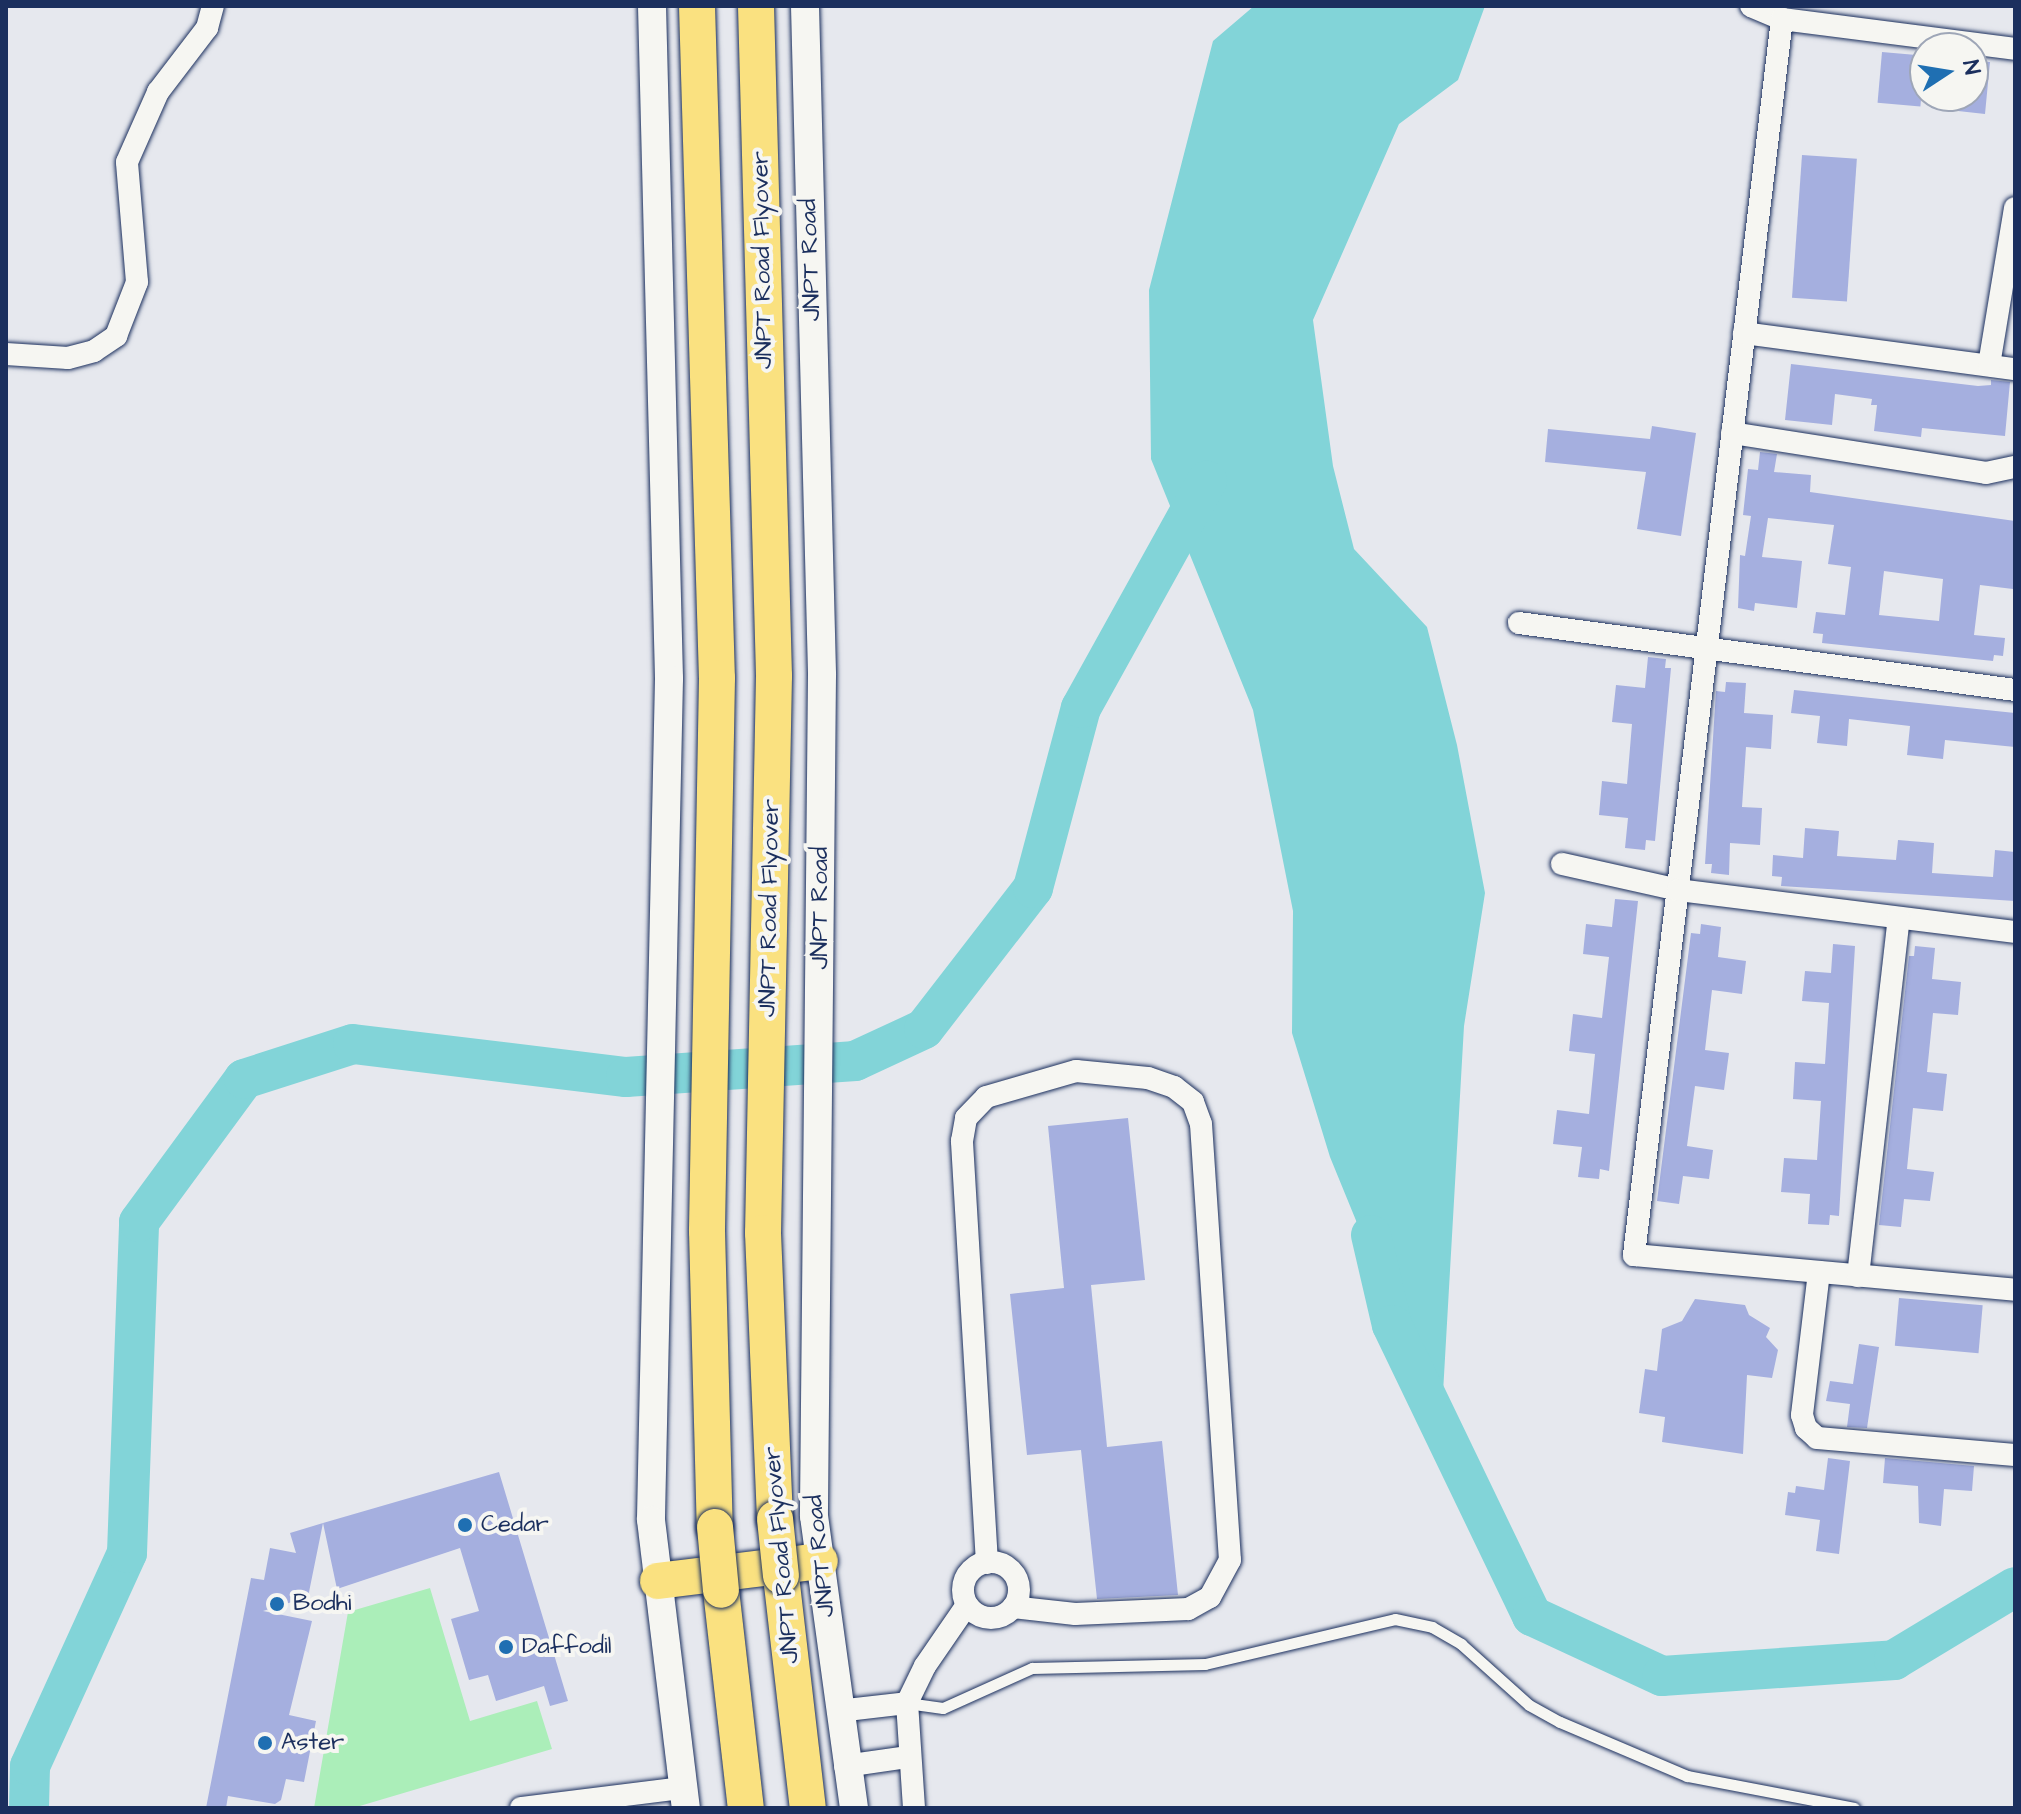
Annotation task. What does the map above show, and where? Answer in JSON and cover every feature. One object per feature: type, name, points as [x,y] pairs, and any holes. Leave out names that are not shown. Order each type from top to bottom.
[{"type":"highway","points":[[697,6],[717,678],[708,1177],[715,1527],[746,1808]]},
{"type":"highway","name":"JNPT Road Flyover","points":[[756,6],[774,676],[764,1182],[775,1519],[808,1808]]},
{"type":"highway","points":[[658,1581],[820,1561]]},
{"type":"street","points":[[6,354],[68,358],[94,351],[116,336],[137,282],[127,162],[158,92],[207,28],[213,6]]},
{"type":"street","points":[[521,1808],[684,1798],[651,1520],[669,679],[652,6]]},
{"type":"street","name":"JNPT Road","points":[[805,6],[822,675],[814,1234],[814,1516],[845,1766],[854,1808]]},
{"type":"street","points":[[1751,6],[1782,19],[2015,49]]},
{"type":"street","points":[[1782,19],[1634,1255],[2015,1290]]},
{"type":"street","points":[[1989,365],[2015,208]]},
{"type":"street","points":[[1744,333],[2015,369]]},
{"type":"street","points":[[1732,433],[1986,473],[2015,467]]},
{"type":"street","points":[[1519,623],[1707,645],[2015,690]]},
{"type":"street","points":[[1562,864],[1678,890],[2015,932]]},
{"type":"street","points":[[1858,1276],[1899,918]]},
{"type":"street","points":[[967,1605],[989,1618],[1013,1607],[1075,1614],[1188,1609],[1210,1597],[1230,1560],[1201,1124],[1193,1102],[1174,1087],[1148,1078],[1076,1071],[986,1097],[966,1118],[962,1141],[987,1563]]},
{"type":"street","points":[[1819,1272],[1802,1415],[1806,1428],[1817,1438],[2015,1455]]},
{"type":"street","points":[[914,1808],[908,1757],[907,1703],[925,1666],[967,1605],[965,1578],[987,1563]]},
{"type":"street","points":[[987,1563],[1012,1572],[1018,1589],[1013,1607]]},
{"type":"street","points":[[838,1711],[907,1703]]},
{"type":"street","points":[[845,1766],[908,1757]]},
{"type":"lane","points":[[907,1703],[943,1708],[1032,1668],[1205,1664],[1395,1619],[1432,1627],[1461,1644],[1529,1705],[1560,1722],[1687,1776],[1854,1808]]},
{"type":"green space","points":[[430,1588],[470,1721],[537,1701],[552,1749],[353,1808],[314,1808],[348,1612]]},
{"type":"water","points":[[1254,6],[1485,6],[1458,80],[1399,124],[1313,320],[1333,466],[1354,549],[1427,627],[1457,745],[1485,893],[1464,1026],[1441,1428],[1330,1157],[1292,1033],[1293,911],[1253,710],[1151,459],[1149,290],[1213,41]]},
{"type":"building","points":[[1882,52],[1909,54],[1909,106],[1878,103]]},
{"type":"building","points":[[1802,155],[1857,159],[1847,301],[1792,298]]},
{"type":"building","points":[[1791,364],[1978,386],[1991,385],[1991,380],[2010,382],[2005,436],[1922,428],[1921,437],[1874,431],[1877,405],[1871,405],[1872,399],[1835,394],[1832,425],[1785,420]]},
{"type":"building","points":[[1652,426],[1696,433],[1681,536],[1637,529],[1646,472],[1545,462],[1548,429],[1650,439]]},
{"type":"building","points":[[1760,452],[1777,454],[1774,472],[1811,475],[1810,492],[2015,521],[2013,589],[1980,585],[1974,635],[2005,638],[2003,656],[1994,655],[1993,661],[1822,643],[1823,634],[1813,633],[1816,612],[1845,615],[1851,567],[1828,564],[1834,525],[1768,518],[1762,557],[1802,561],[1797,608],[1755,603],[1754,611],[1738,608],[1740,555],[1745,556],[1751,516],[1743,515],[1748,469],[1758,470]],"holes":[[[1884,571],[1943,579],[1939,621],[1879,615]]]},
{"type":"building","points":[[1648,657],[1666,659],[1665,668],[1671,668],[1655,841],[1646,840],[1645,850],[1625,848],[1628,818],[1599,815],[1602,781],[1627,784],[1632,724],[1612,722],[1616,685],[1645,688]]},
{"type":"building","points":[[1726,682],[1746,683],[1744,713],[1773,715],[1771,749],[1746,747],[1742,807],[1762,808],[1760,845],[1730,843],[1729,875],[1711,873],[1712,864],[1705,864],[1716,691],[1725,692]]},
{"type":"building","points":[[1794,690],[2015,713],[2015,747],[1945,740],[1943,759],[1907,755],[1910,726],[1849,719],[1847,746],[1817,743],[1820,716],[1791,713]]},
{"type":"building","points":[[1805,828],[1839,831],[1837,856],[1896,860],[1898,840],[1934,843],[1932,873],[1993,877],[1995,850],[2015,852],[2015,901],[1781,886],[1782,877],[1772,876],[1773,855],[1803,858]]},
{"type":"building","points":[[1615,899],[1638,901],[1609,1171],[1600,1169],[1599,1179],[1578,1177],[1582,1147],[1553,1144],[1557,1110],[1589,1114],[1595,1054],[1569,1051],[1573,1014],[1602,1018],[1609,957],[1583,954],[1586,924],[1612,927]]},
{"type":"building","points":[[1701,924],[1721,927],[1718,957],[1746,961],[1742,994],[1712,990],[1705,1050],[1729,1053],[1724,1090],[1695,1086],[1687,1146],[1713,1150],[1709,1179],[1683,1176],[1679,1204],[1657,1201],[1691,933],[1700,934]]},
{"type":"building","points":[[1833,944],[1855,946],[1839,1216],[1830,1215],[1829,1225],[1808,1224],[1810,1194],[1781,1192],[1784,1158],[1817,1160],[1821,1101],[1793,1099],[1795,1062],[1825,1064],[1829,1003],[1802,1001],[1805,971],[1831,973]]},
{"type":"building","points":[[1915,946],[1935,948],[1932,979],[1961,982],[1958,1015],[1933,1013],[1927,1072],[1947,1074],[1943,1111],[1913,1108],[1907,1169],[1934,1172],[1930,1201],[1904,1199],[1901,1227],[1879,1225],[1909,956],[1914,956]]},
{"type":"building","points":[[1128,1118],[1145,1280],[1091,1285],[1107,1447],[1162,1441],[1178,1595],[1097,1599],[1081,1450],[1027,1455],[1010,1294],[1064,1288],[1048,1126]]},
{"type":"building","points":[[1899,1298],[1983,1305],[1978,1353],[1895,1346]]},
{"type":"building","points":[[1695,1299],[1745,1305],[1749,1315],[1770,1328],[1766,1337],[1778,1350],[1772,1378],[1747,1375],[1743,1454],[1662,1442],[1665,1417],[1639,1413],[1645,1369],[1657,1371],[1662,1329],[1682,1321]]},
{"type":"building","points":[[1859,1344],[1879,1347],[1867,1428],[1847,1427],[1850,1404],[1826,1401],[1830,1381],[1853,1384]]},
{"type":"building","points":[[1828,1458],[1850,1461],[1839,1554],[1816,1551],[1820,1520],[1785,1515],[1788,1492],[1795,1493],[1796,1486],[1824,1490]]},
{"type":"building","points":[[1885,1458],[1974,1466],[1972,1491],[1944,1489],[1941,1526],[1919,1523],[1918,1486],[1883,1483]]},
{"type":"building","points":[[499,1472],[568,1701],[550,1706],[544,1686],[496,1701],[488,1675],[469,1680],[451,1619],[479,1611],[460,1548],[337,1589],[323,1523]]},
{"type":"building","points":[[323,1523],[308,1597],[263,1611],[312,1621],[289,1715],[316,1721],[304,1782],[286,1779],[281,1800],[275,1804],[228,1796],[226,1808],[206,1808],[251,1578],[264,1580],[270,1548],[296,1553],[290,1533]]},
{"type":"waterway","points":[[29,1808],[30,1766],[127,1553],[139,1222],[244,1079],[353,1044],[626,1077],[855,1061],[924,1029],[1033,888],[1081,708],[1207,481]]},
{"type":"waterway","points":[[1371,1235],[1392,1325],[1532,1616],[1662,1676],[1894,1660],[2015,1587]]},
{"type":"place","name":"Cedar","points":[[465,1525]]},
{"type":"place","name":"Bodhi","points":[[277,1604]]},
{"type":"place","name":"Daffodil","points":[[506,1647]]},
{"type":"place","name":"Aster","points":[[265,1743]]}]
